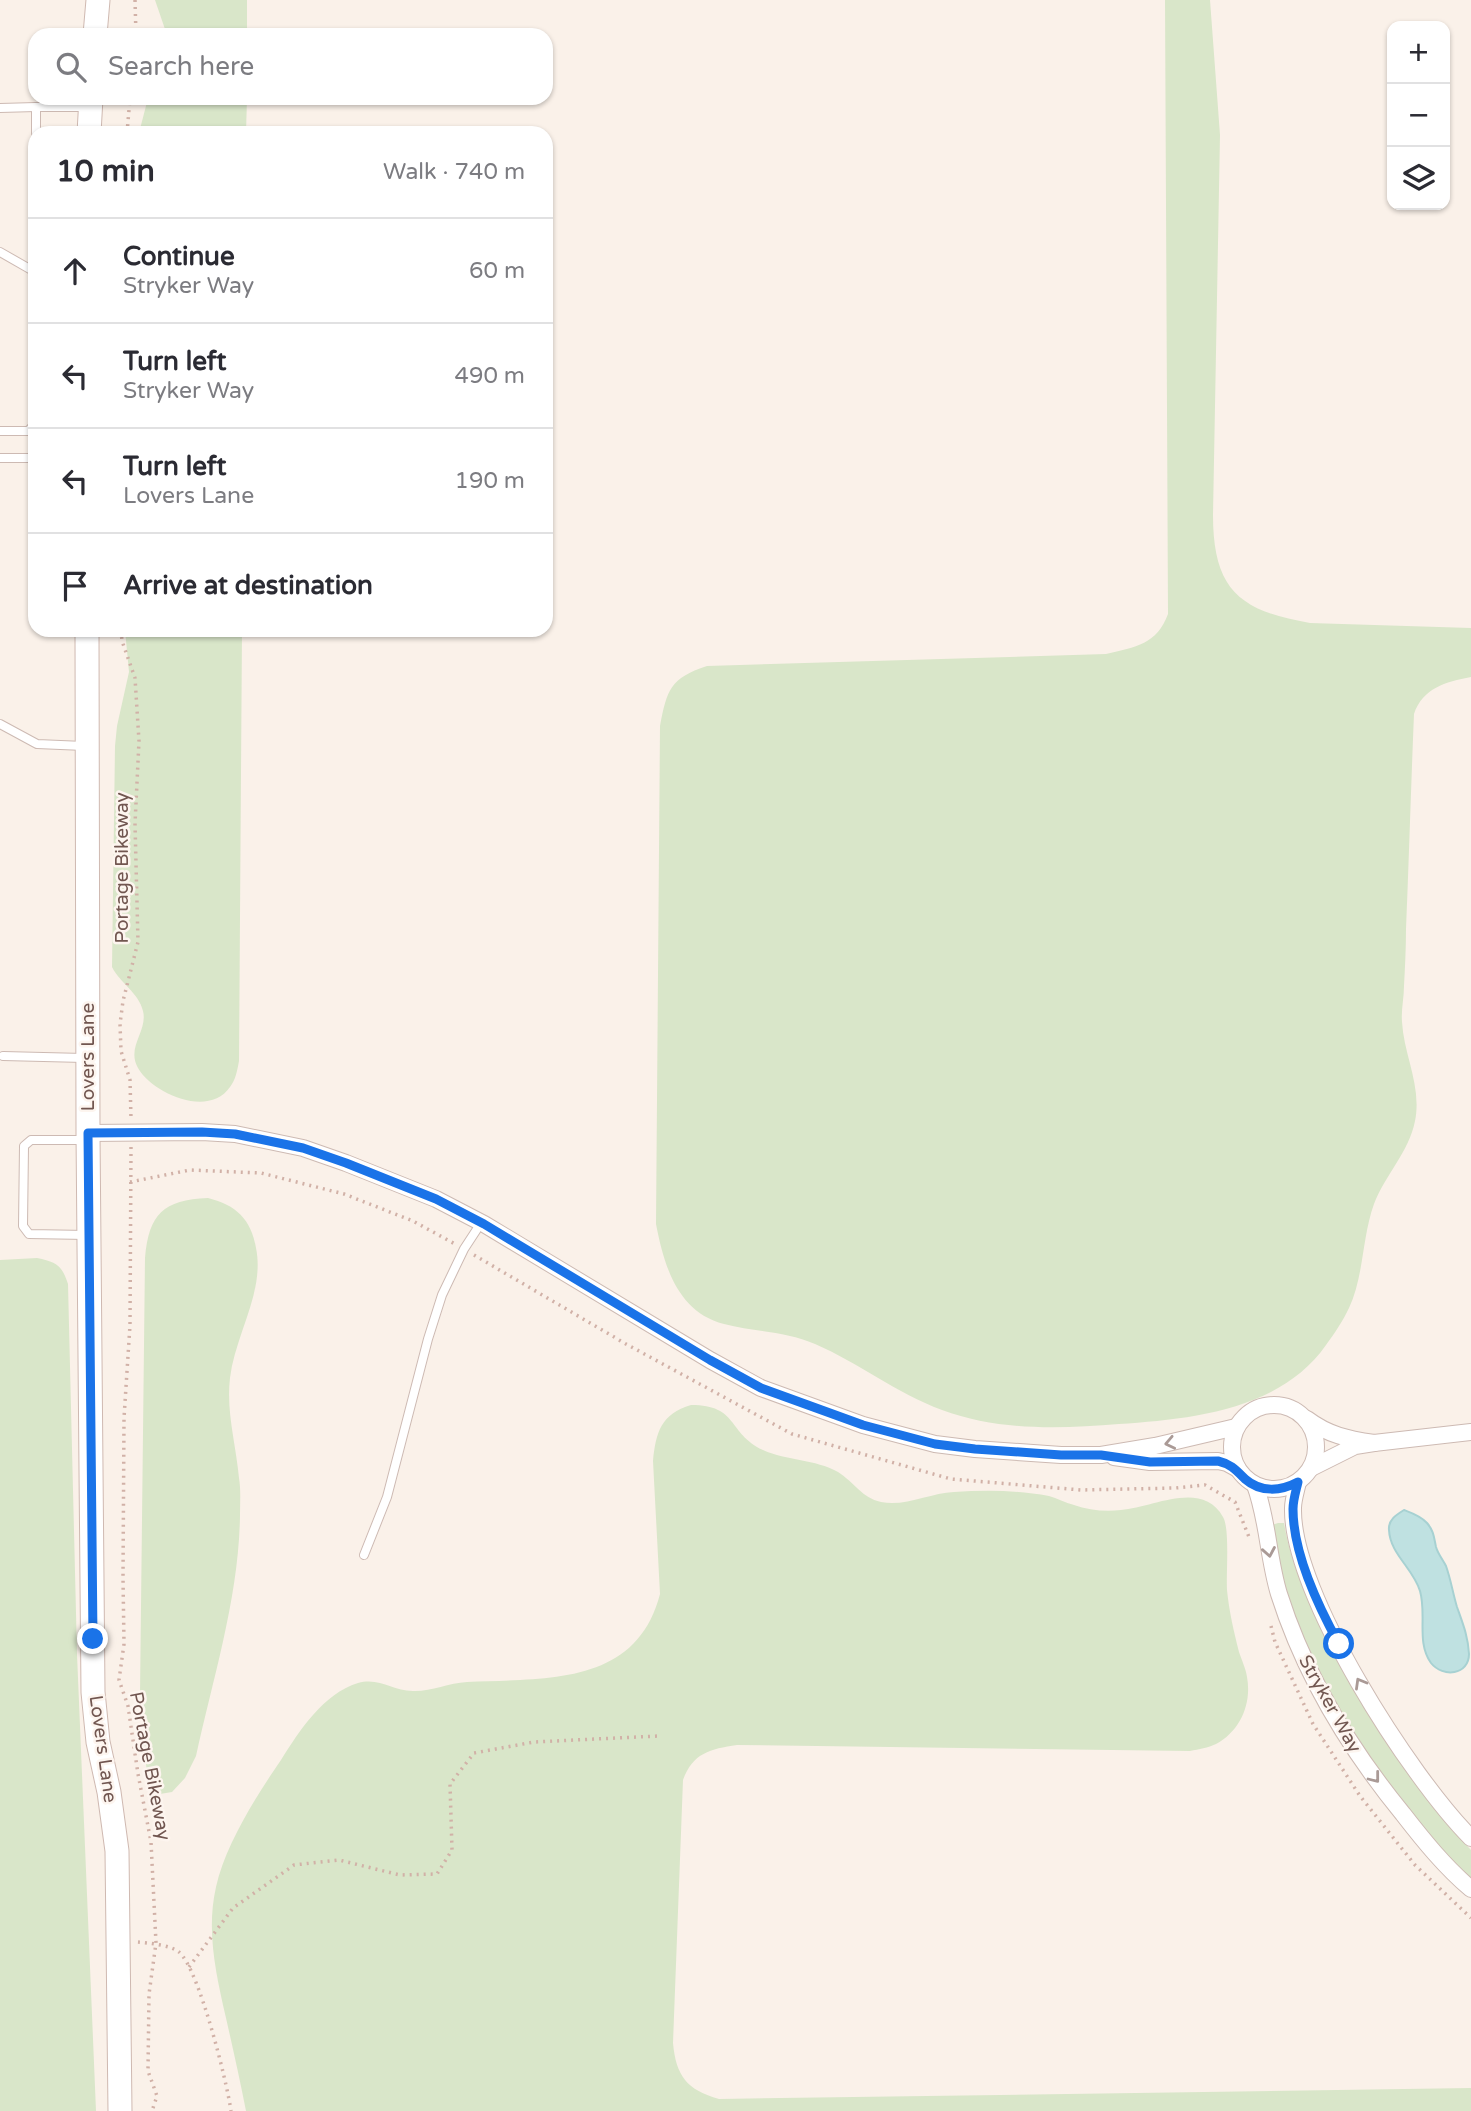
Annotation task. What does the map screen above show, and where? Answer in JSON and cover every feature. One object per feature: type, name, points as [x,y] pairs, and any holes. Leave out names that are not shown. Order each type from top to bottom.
[{"type":"street","points":[[96,28],[98,0]]},
{"type":"street","points":[[89,126],[91,105]]},
{"type":"street","name":"Lovers Lane","points":[[87,637],[93,1692],[98,1742],[109,1792],[117,1851],[120,2111]]},
{"type":"street","points":[[88,1136],[202,1132],[263,1138],[346,1163],[436,1199],[481,1223],[761,1388],[863,1425],[935,1444],[1021,1453],[1101,1455],[1150,1462],[1218,1461],[1238,1469]]},
{"type":"street","points":[[1374,1443],[1342,1438],[1294,1410],[1282,1405],[1268,1405],[1244,1416],[1236,1427],[1232,1456],[1245,1478],[1255,1485],[1278,1490],[1298,1482],[1311,1468],[1355,1446],[1471,1432]]},
{"type":"street","points":[[1305,1418],[1313,1429],[1316,1442],[1316,1455],[1311,1468]]},
{"type":"street","points":[[1101,1455],[1155,1446],[1236,1427]]},
{"type":"street","name":"Stryker Way","points":[[1298,1482],[1293,1508],[1300,1552],[1327,1623],[1389,1730],[1425,1783],[1471,1838]]},
{"type":"street","name":"Stryker Way","points":[[1255,1485],[1261,1500],[1278,1592],[1298,1646],[1319,1691],[1374,1777],[1435,1854],[1471,1889]]},
{"type":"lane","points":[[0,107],[64,105]]},
{"type":"lane","points":[[36,107],[36,126]]},
{"type":"lane","points":[[0,252],[28,268]]},
{"type":"lane","points":[[0,432],[28,431]]},
{"type":"lane","points":[[0,458],[28,458]]},
{"type":"lane","points":[[0,724],[37,744],[87,746]]},
{"type":"lane","points":[[3,1056],[88,1058]]},
{"type":"lane","points":[[88,1136],[31,1140],[24,1146],[23,1226],[29,1234],[89,1235]]},
{"type":"lane","points":[[364,1555],[387,1497],[442,1295],[464,1249],[481,1223]]},
{"type":"path","points":[[135,0],[136,28]]},
{"type":"path","points":[[128,126],[130,105]]},
{"type":"path","name":"Portage Bikeway","points":[[122,637],[135,678],[139,741],[135,824],[138,942],[120,1024],[121,1051],[130,1080],[131,1105]]},
{"type":"path","points":[[130,1182],[190,1170],[261,1173],[344,1194],[413,1221],[626,1344],[792,1434],[951,1479],[1082,1490],[1205,1485],[1235,1502],[1250,1540]]},
{"type":"path","name":"Portage Bikeway","points":[[131,1173],[130,1325],[124,1445],[124,1644],[119,1680],[128,1706],[152,1842],[156,1943],[149,1994],[148,2071],[157,2096],[152,2111]]},
{"type":"path","points":[[1269,1616],[1275,1642],[1313,1724],[1360,1796],[1415,1865],[1471,1918]]},
{"type":"path","points":[[189,1967],[233,1908],[294,1866],[339,1860],[400,1875],[437,1874],[452,1850],[450,1784],[474,1753],[534,1742],[658,1736]]},
{"type":"path","points":[[118,1940],[156,1943],[179,1952],[189,1967],[195,1977],[224,2073],[231,2111]]},
{"type":"green space","points":[[155,0],[247,0],[247,28],[165,28]]},
{"type":"green space","points":[[1165,0],[1210,0],[1220,135],[1213,515],[1214,540],[1225,579],[1248,603],[1285,618],[1310,623],[1471,628],[1471,677],[1452,681],[1429,692],[1414,714],[1402,1018],[1417,1108],[1408,1143],[1374,1204],[1358,1283],[1341,1323],[1307,1367],[1285,1384],[1233,1407],[1147,1422],[1074,1427],[1007,1425],[964,1417],[925,1403],[804,1340],[735,1327],[708,1318],[684,1298],[675,1285],[663,1255],[656,1224],[660,726],[672,687],[685,675],[707,666],[1106,654],[1144,643],[1158,632],[1168,614]]},
{"type":"green space","points":[[146,105],[247,105],[246,126],[141,126]]},
{"type":"green space","points":[[126,637],[242,637],[239,1061],[230,1087],[221,1096],[209,1101],[182,1099],[168,1094],[145,1078],[138,1068],[134,1053],[143,1025],[143,1011],[138,999],[112,967],[115,746],[129,672]]},
{"type":"green space","points":[[208,1198],[234,1209],[246,1221],[254,1238],[258,1264],[253,1297],[233,1362],[229,1391],[240,1487],[239,1546],[224,1637],[196,1756],[185,1778],[172,1792],[160,1794],[152,1788],[147,1775],[140,1694],[145,1258],[150,1230],[161,1212],[180,1202]]},
{"type":"green space","points":[[37,1258],[57,1265],[68,1284],[77,1654],[96,2111],[0,2111],[0,1260]]},
{"type":"green space","points":[[691,1405],[717,1410],[732,1421],[743,1436],[763,1450],[829,1468],[844,1476],[869,1497],[881,1502],[899,1503],[954,1492],[1001,1491],[1049,1496],[1085,1508],[1109,1511],[1176,1498],[1203,1500],[1214,1506],[1225,1523],[1228,1598],[1239,1652],[1246,1671],[1248,1697],[1242,1716],[1232,1732],[1216,1744],[1190,1751],[737,1745],[719,1748],[697,1758],[683,1780],[673,2043],[680,2073],[691,2086],[719,2099],[1471,2088],[1471,2111],[246,2111],[216,1969],[212,1920],[220,1871],[243,1821],[262,1789],[314,1714],[345,1688],[358,1683],[374,1682],[415,1691],[467,1682],[556,1677],[609,1662],[631,1646],[648,1624],[660,1594],[653,1461],[656,1441],[667,1419],[673,1413]]},
{"type":"green space","points":[[1284,1523],[1300,1581],[1317,1618],[1373,1720],[1417,1786],[1471,1850],[1471,1879],[1415,1820],[1389,1787],[1365,1754],[1323,1683],[1289,1598],[1272,1525]]},
{"type":"water","points":[[1404,1510],[1419,1517],[1429,1526],[1448,1571],[1469,1654],[1465,1666],[1454,1672],[1436,1668],[1427,1655],[1420,1591],[1390,1539],[1391,1521]]},
{"type":"route","points":[[93,1639],[88,1133],[202,1132],[263,1138],[303,1148],[436,1199],[484,1224],[761,1388],[863,1425],[935,1444],[975,1449],[1101,1455],[1150,1462],[1218,1461],[1238,1469],[1245,1478],[1266,1489],[1278,1490],[1298,1482],[1293,1508],[1300,1552],[1311,1586],[1339,1644]]}]
